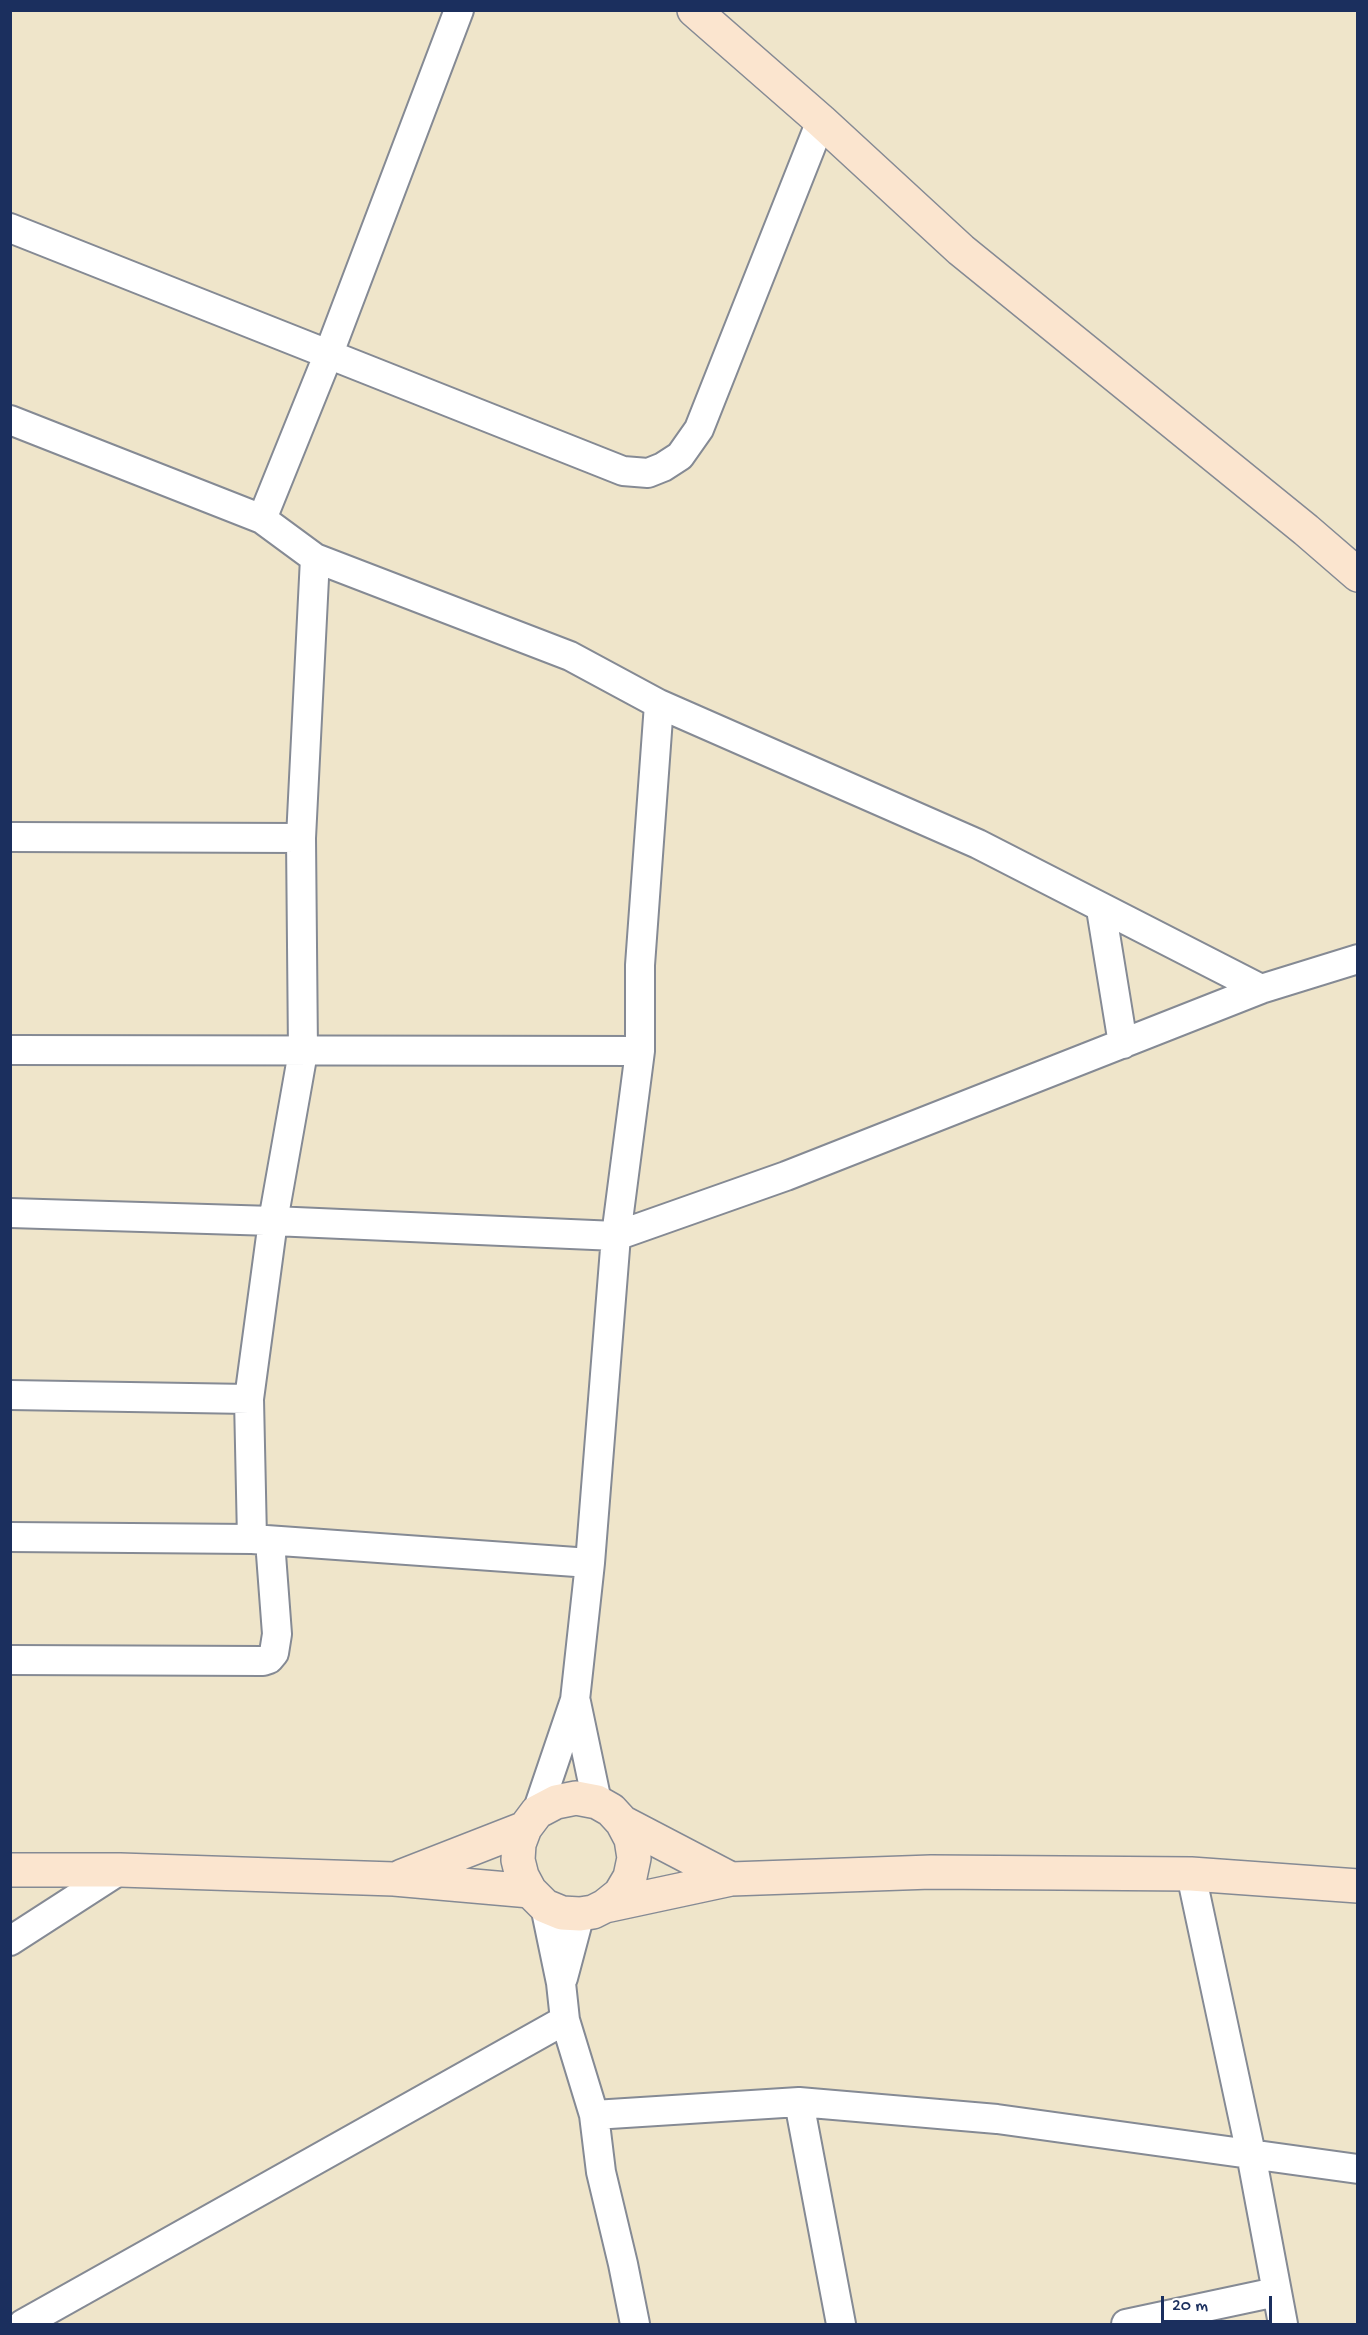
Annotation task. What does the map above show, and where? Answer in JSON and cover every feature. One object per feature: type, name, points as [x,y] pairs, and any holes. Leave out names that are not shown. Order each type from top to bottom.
[{"type":"main road","points":[[694,10],[821,121],[961,250],[1306,530],[1358,575]]},
{"type":"main road","points":[[394,1879],[531,1820],[556,1802],[576,1798],[597,1802],[611,1810],[622,1822],[631,1839],[634,1858],[630,1877],[620,1894],[592,1910]]},
{"type":"main road","points":[[531,1820],[519,1844],[518,1860],[522,1876],[537,1898]]},
{"type":"main road","points":[[622,1822],[731,1880]]},
{"type":"main road","points":[[10,1870],[120,1870],[394,1879],[537,1898],[562,1912],[592,1910],[731,1880],[931,1872],[1191,1874],[1358,1886]]},
{"type":"street","points":[[262,519],[329,353],[459,10]]},
{"type":"street","points":[[10,228],[623,471],[648,473],[680,456],[699,429],[821,121]]},
{"type":"street","points":[[10,420],[262,519],[315,558],[570,656],[659,704],[978,844],[1261,989]]},
{"type":"street","points":[[10,1660],[263,1661],[269,1659],[274,1653],[277,1634],[261,1540],[249,1399],[273,1221],[303,1052],[301,838],[315,558]]},
{"type":"street","points":[[531,1820],[575,1700],[590,1563],[616,1236],[640,1051],[640,965],[659,704]]},
{"type":"street","points":[[10,837],[301,838]]},
{"type":"street","points":[[1101,909],[1123,1044]]},
{"type":"street","points":[[10,1213],[273,1221],[616,1236],[786,1176],[1261,989],[1358,958]]},
{"type":"street","points":[[10,1050],[640,1051]]},
{"type":"street","points":[[10,1395],[249,1399]]},
{"type":"street","points":[[10,1537],[261,1540],[590,1563]]},
{"type":"street","points":[[575,1700],[597,1802]]},
{"type":"street","points":[[10,1941],[120,1870]]},
{"type":"street","points":[[1191,1874],[1251,2154],[1283,2325]]},
{"type":"street","points":[[537,1898],[561,1983],[564,2020],[594,2115],[601,2172],[635,2325]]},
{"type":"street","points":[[561,1983],[592,1910]]},
{"type":"street","points":[[23,2325],[564,2020]]},
{"type":"street","points":[[799,2102],[841,2325]]},
{"type":"street","points":[[594,2115],[799,2102],[998,2119],[1358,2169]]},
{"type":"street","points":[[1126,2325],[1276,2292]]}]
